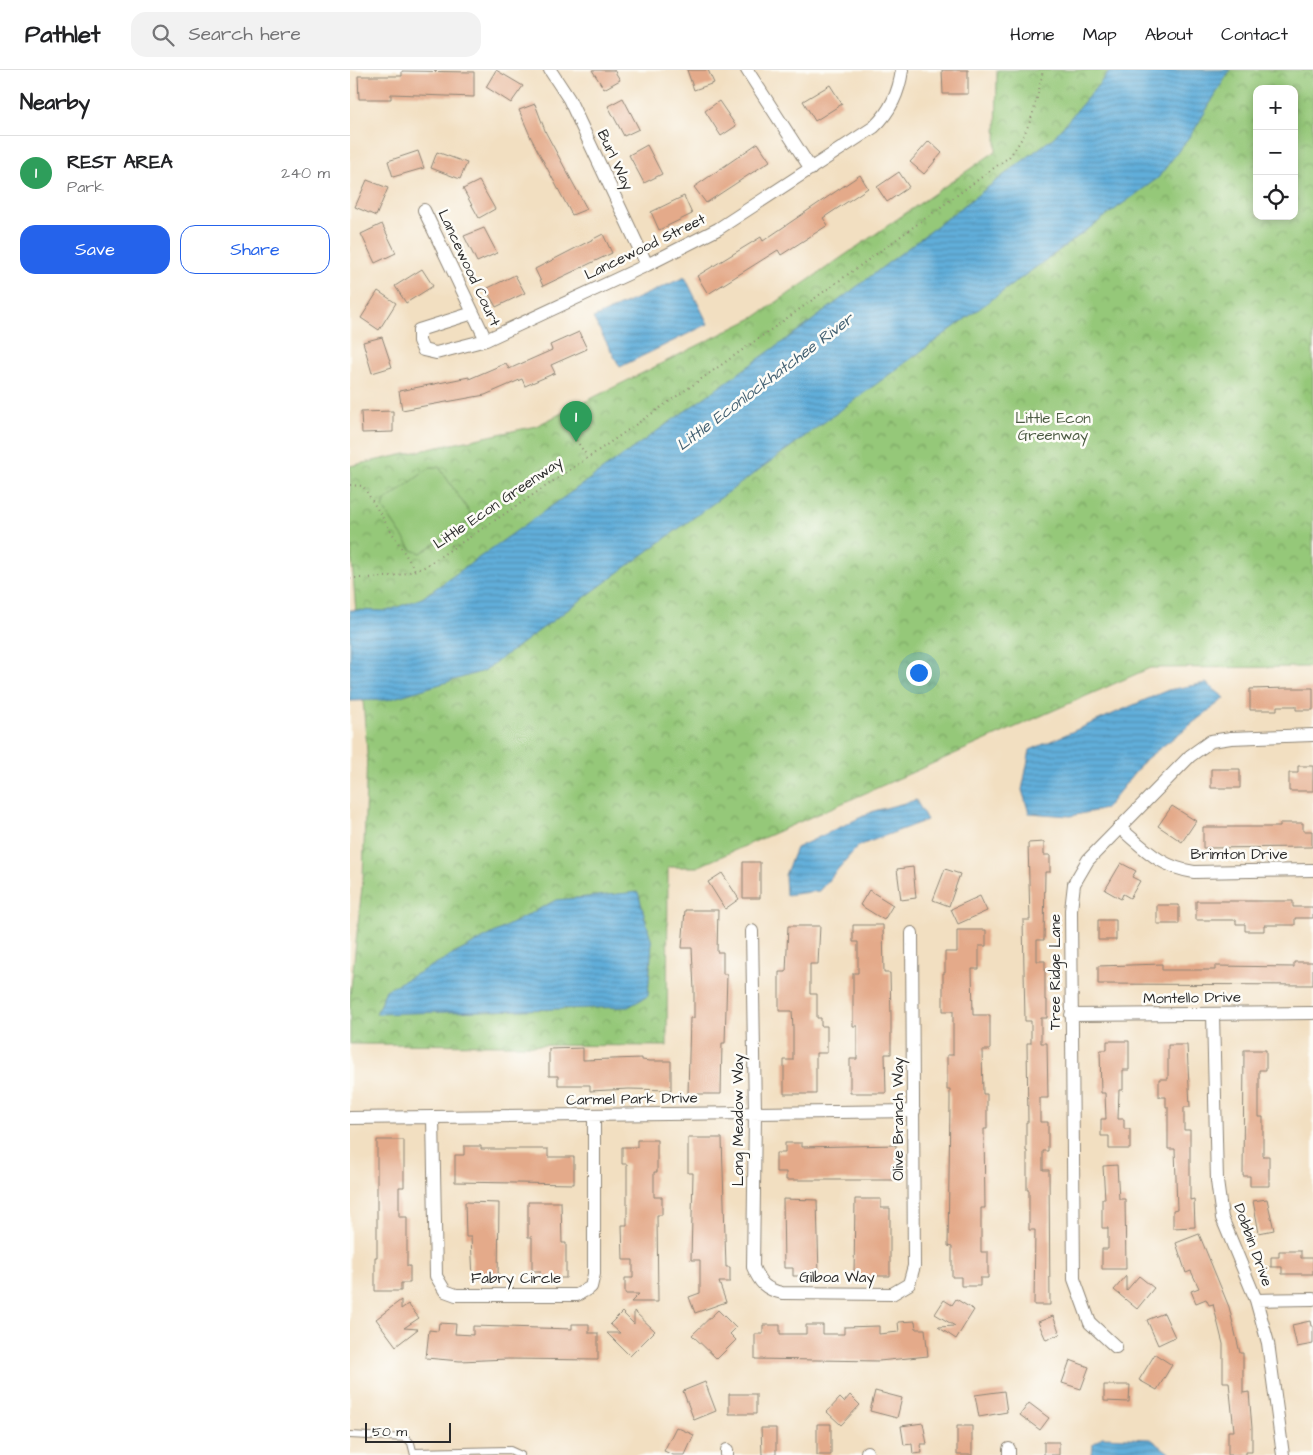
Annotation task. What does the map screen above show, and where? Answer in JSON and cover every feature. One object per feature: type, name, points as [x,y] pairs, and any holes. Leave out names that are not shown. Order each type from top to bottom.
[{"type":"street","name":"Burl Way","points":[[550,70],[569,99],[647,265]]},
{"type":"street","points":[[747,70],[810,169]]},
{"type":"street","name":"Lancewood Street","points":[[472,313],[419,330],[419,342],[423,350],[436,354],[486,340],[647,265],[718,229],[874,127],[886,116],[895,100],[902,70]]},
{"type":"street","name":"Lancewood Court","points":[[424,210],[486,340]]},
{"type":"street","name":"Tree Ridge Lane","points":[[1116,1347],[1090,1323],[1074,1278],[1070,910],[1074,884],[1088,860],[1190,756],[1211,741],[1230,738],[1313,736]]},
{"type":"street","name":"Brimton Drive","points":[[1120,828],[1156,860],[1176,870],[1194,872],[1313,870]]},
{"type":"street","name":"Long Meadow Way","points":[[752,931],[755,1113],[754,1267],[759,1281],[767,1289],[782,1293]]},
{"type":"street","name":"Olive Branch Way","points":[[892,1294],[909,1284],[914,1266],[912,933]]},
{"type":"street","name":"Montello Drive","points":[[1071,1015],[1313,1013]]},
{"type":"street","name":"Dobbin Drive","points":[[1213,1014],[1217,1181],[1222,1218],[1256,1300],[1268,1343],[1283,1455]]},
{"type":"street","name":"Carmel Park Drive","points":[[350,1118],[594,1117],[914,1111]]},
{"type":"street","name":"Fabry Circle","points":[[433,1118],[436,1276],[445,1291],[456,1295],[577,1295],[591,1288],[594,1274],[594,1117]]},
{"type":"street","name":"Gilboa Way","points":[[782,1293],[892,1294]]},
{"type":"street","points":[[1256,1300],[1313,1299]]},
{"type":"lane","points":[[350,1434],[406,1438],[411,1443],[414,1453],[510,1450],[521,1455]]},
{"type":"path","name":"Little Econ Greenway","points":[[350,578],[386,578],[415,570],[453,548],[722,366],[1009,157],[1023,139],[1034,115],[1043,70]]},
{"type":"path","points":[[576,440],[587,456]]},
{"type":"path","points":[[350,485],[363,486],[415,570]]},
{"type":"path","points":[[445,537],[453,548]]},
{"type":"green space","name":"Little Econ Greenway","points":[[997,70],[1313,70],[1313,667],[1150,668],[697,867],[668,867],[667,1046],[350,1044],[350,997],[363,878],[367,751],[350,537],[350,466],[536,426],[755,317],[996,151]]},
{"type":"green space","points":[[431,467],[439,467],[470,513],[468,522],[421,553],[412,550],[383,508],[385,501]]},
{"type":"water","name":"Little Econlockhatchee River","points":[[1111,70],[1230,70],[1195,129],[1158,178],[484,671],[387,700],[350,701],[350,610],[387,611],[422,598],[805,326],[1054,137]]},
{"type":"water","points":[[685,277],[708,324],[620,367],[593,318]]},
{"type":"water","points":[[1206,683],[1225,698],[1146,759],[1105,809],[1070,816],[1029,813],[1022,790],[1030,750],[1168,690]]},
{"type":"water","points":[[916,800],[927,820],[858,846],[819,891],[786,895],[785,875],[796,848],[874,811]]},
{"type":"water","points":[[638,892],[652,943],[648,996],[628,1007],[376,1014],[386,990],[556,900]]},
{"type":"water","points":[[1102,1437],[1151,1439],[1172,1455],[1092,1455],[1093,1444]]},
{"type":"building","points":[[496,70],[523,86],[511,103],[486,87]]},
{"type":"building","points":[[592,70],[614,70],[620,80],[604,89]]},
{"type":"building","points":[[687,70],[708,70],[714,83],[694,90]]},
{"type":"building","points":[[942,70],[968,70],[968,94],[943,94]]},
{"type":"building","points":[[402,71],[474,72],[474,97],[391,94],[391,99],[359,99],[358,76],[402,76]]},
{"type":"building","points":[[830,85],[842,104],[815,121],[803,101]]},
{"type":"building","points":[[623,98],[639,129],[624,136],[608,106]]},
{"type":"building","points":[[719,101],[736,126],[721,136],[705,111]]},
{"type":"building","points":[[535,104],[546,133],[587,209],[572,215],[531,138],[519,110]]},
{"type":"building","points":[[929,141],[942,153],[924,174],[910,162]]},
{"type":"building","points":[[758,143],[770,161],[706,203],[694,187]]},
{"type":"building","points":[[647,145],[662,174],[644,183],[629,155]]},
{"type":"building","points":[[418,151],[424,168],[393,177],[388,161]]},
{"type":"building","points":[[437,152],[467,163],[460,179],[431,168]]},
{"type":"building","points":[[899,172],[909,187],[887,202],[877,187]]},
{"type":"building","points":[[860,175],[868,188],[823,218],[828,225],[781,255],[778,250],[708,294],[697,276],[761,237],[763,241]]},
{"type":"building","points":[[367,180],[388,188],[376,216],[355,207]]},
{"type":"building","points":[[479,181],[495,209],[479,218],[463,189]]},
{"type":"building","points":[[684,196],[692,214],[659,230],[651,212]]},
{"type":"building","points":[[382,224],[396,253],[375,263],[361,234]]},
{"type":"building","points":[[484,228],[497,253],[477,262],[464,236]]},
{"type":"building","points":[[603,234],[612,253],[543,286],[535,269]]},
{"type":"building","points":[[422,269],[433,286],[406,303],[395,286]]},
{"type":"building","points":[[515,275],[525,293],[496,307],[486,289]]},
{"type":"building","points":[[378,291],[396,303],[379,330],[361,318]]},
{"type":"building","points":[[579,332],[587,349],[551,365],[555,373],[525,386],[522,379],[485,395],[402,410],[399,391],[469,377],[469,379],[506,363],[509,369],[552,350],[550,345]]},
{"type":"building","points":[[382,337],[392,367],[372,373],[363,342]]},
{"type":"building","points":[[393,411],[393,432],[362,433],[361,412]]},
{"type":"building","points":[[1313,688],[1313,710],[1296,710],[1296,706],[1277,706],[1277,710],[1250,710],[1250,689]]},
{"type":"building","points":[[1298,766],[1313,766],[1313,791],[1289,791],[1289,773],[1298,773]]},
{"type":"building","points":[[1211,769],[1240,769],[1240,788],[1211,788]]},
{"type":"building","points":[[1172,806],[1196,821],[1182,842],[1158,826]]},
{"type":"building","points":[[1280,823],[1303,823],[1303,831],[1312,831],[1312,847],[1203,848],[1203,827],[1280,827]]},
{"type":"building","points":[[1044,842],[1044,855],[1050,855],[1050,872],[1045,872],[1044,940],[1037,940],[1037,961],[1045,961],[1045,1000],[1047,1000],[1047,1018],[1041,1018],[1041,1043],[1047,1043],[1048,1098],[1040,1098],[1040,1122],[1048,1122],[1048,1151],[1043,1151],[1043,1170],[1049,1170],[1050,1305],[1034,1305],[1035,1230],[1029,1230],[1029,1190],[1027,1190],[1026,1151],[1026,1122],[1028,1122],[1027,1043],[1031,1043],[1031,1021],[1025,1021],[1023,920],[1030,920],[1028,843]]},
{"type":"building","points":[[743,862],[760,862],[760,898],[743,898]]},
{"type":"building","points":[[1121,863],[1136,871],[1132,877],[1140,881],[1130,898],[1123,894],[1121,899],[1105,890]]},
{"type":"building","points":[[913,867],[916,898],[901,900],[897,869]]},
{"type":"building","points":[[945,869],[960,874],[949,906],[933,900]]},
{"type":"building","points":[[722,873],[739,899],[725,909],[708,882]]},
{"type":"building","points":[[869,890],[893,905],[884,920],[860,905]]},
{"type":"building","points":[[980,896],[987,911],[958,924],[951,909]]},
{"type":"building","points":[[1196,901],[1293,901],[1293,907],[1313,907],[1313,918],[1295,918],[1295,925],[1264,925],[1264,931],[1245,931],[1245,924],[1236,924],[1236,920],[1196,920]]},
{"type":"building","points":[[1157,905],[1179,905],[1179,924],[1157,924]]},
{"type":"building","points":[[685,910],[718,910],[717,952],[723,952],[723,974],[727,974],[725,1043],[722,1043],[721,1094],[688,1094],[690,1018],[694,1018],[694,990],[692,948],[682,948]]},
{"type":"building","points":[[1098,920],[1116,920],[1116,940],[1098,940]]},
{"type":"building","points":[[853,925],[883,925],[884,973],[890,973],[891,1016],[891,1054],[885,1054],[886,1093],[850,1093],[850,1059],[857,1059],[857,1026],[853,1026],[853,973],[858,973],[858,942],[853,942]]},
{"type":"building","points":[[788,926],[820,926],[818,964],[810,964],[810,994],[817,994],[817,1018],[821,1018],[821,1026],[827,1026],[827,1053],[816,1053],[816,1094],[784,1094],[784,1060],[793,1060],[792,1011],[779,1011],[779,972],[786,972]]},
{"type":"building","points":[[957,930],[986,930],[986,946],[979,946],[979,969],[972,969],[973,1015],[990,1015],[990,1050],[982,1050],[983,1094],[987,1094],[987,1129],[984,1129],[985,1208],[981,1208],[981,1252],[988,1252],[988,1278],[980,1278],[980,1286],[961,1286],[961,1277],[952,1277],[952,1247],[948,1246],[950,1090],[947,1090],[947,1055],[953,1055],[953,1011],[943,1011],[943,973],[945,973],[945,952],[957,952]]},
{"type":"building","points":[[1294,962],[1313,962],[1313,985],[1098,984],[1098,966],[1162,964],[1162,970],[1215,970],[1215,966],[1294,967]]},
{"type":"building","points":[[1107,1041],[1129,1041],[1129,1070],[1123,1070],[1123,1090],[1119,1090],[1118,1119],[1124,1119],[1124,1129],[1130,1129],[1130,1149],[1109,1149],[1109,1136],[1101,1136],[1101,1119],[1106,1119],[1105,1093],[1101,1093],[1100,1050],[1107,1050]]},
{"type":"building","points":[[1168,1045],[1187,1045],[1190,1107],[1184,1107],[1184,1130],[1190,1130],[1190,1200],[1194,1199],[1195,1227],[1173,1228],[1173,1210],[1177,1209],[1175,1149],[1168,1149],[1168,1107],[1166,1107],[1166,1097],[1159,1097],[1159,1079],[1168,1079]]},
{"type":"building","points":[[583,1048],[583,1060],[642,1058],[642,1060],[650,1061],[671,1061],[671,1090],[629,1089],[590,1091],[590,1085],[558,1085],[558,1076],[549,1076],[549,1049]]},
{"type":"building","points":[[1244,1050],[1266,1050],[1266,1070],[1259,1070],[1259,1117],[1263,1117],[1263,1156],[1269,1156],[1269,1186],[1250,1186],[1250,1176],[1243,1176]]},
{"type":"building","points":[[688,1138],[722,1138],[726,1267],[730,1267],[730,1282],[719,1282],[726,1302],[695,1313],[689,1297],[700,1293],[700,1260],[691,1260],[693,1173],[688,1173]]},
{"type":"building","points":[[377,1140],[404,1140],[404,1187],[399,1187],[399,1217],[407,1217],[407,1266],[410,1266],[410,1283],[401,1283],[401,1291],[375,1291],[375,1257],[377,1257]]},
{"type":"building","points":[[637,1140],[657,1140],[657,1172],[654,1172],[654,1197],[662,1197],[662,1215],[657,1215],[658,1302],[631,1302],[639,1294],[625,1294],[625,1278],[633,1278],[633,1260],[623,1260],[622,1225],[627,1225],[627,1164],[622,1164],[622,1147],[637,1147]]},
{"type":"building","points":[[785,1143],[802,1143],[802,1147],[896,1145],[896,1180],[786,1180],[786,1172],[776,1172],[776,1153],[785,1153]]},
{"type":"building","points":[[464,1146],[481,1146],[481,1149],[548,1149],[548,1157],[574,1157],[574,1184],[455,1182],[455,1155],[464,1155]]},
{"type":"building","points":[[1117,1165],[1119,1199],[1125,1199],[1126,1269],[1102,1269],[1102,1249],[1108,1249],[1108,1228],[1102,1228],[1102,1199],[1105,1199],[1103,1166]]},
{"type":"building","points":[[783,1199],[817,1200],[819,1276],[793,1276],[793,1268],[784,1268]]},
{"type":"building","points":[[855,1199],[881,1199],[881,1208],[890,1208],[890,1276],[854,1276]]},
{"type":"building","points":[[1267,1199],[1274,1230],[1259,1233],[1253,1201]]},
{"type":"building","points":[[465,1202],[499,1203],[498,1279],[473,1279],[471,1237],[466,1237]]},
{"type":"building","points":[[528,1202],[561,1202],[562,1243],[566,1243],[566,1278],[540,1278],[540,1271],[532,1271],[532,1237],[528,1237]]},
{"type":"building","points":[[1199,1234],[1229,1307],[1240,1353],[1243,1353],[1243,1393],[1249,1392],[1252,1428],[1252,1452],[1246,1452],[1246,1455],[1228,1455],[1228,1431],[1234,1431],[1229,1382],[1223,1382],[1223,1344],[1213,1304],[1209,1305],[1206,1299],[1196,1303],[1191,1291],[1199,1288],[1191,1271],[1186,1273],[1176,1243]]},
{"type":"building","points":[[1279,1251],[1301,1251],[1301,1258],[1313,1258],[1313,1274],[1282,1274],[1282,1267],[1271,1267],[1271,1257],[1279,1257]]},
{"type":"building","points":[[1126,1276],[1126,1291],[1139,1276],[1154,1288],[1137,1309],[1114,1290]]},
{"type":"building","points":[[956,1299],[974,1310],[956,1339],[938,1327],[955,1326],[935,1314],[944,1300],[952,1305]]},
{"type":"building","points":[[401,1300],[401,1309],[408,1304],[419,1318],[404,1328],[418,1329],[396,1346],[376,1319]]},
{"type":"building","points":[[718,1310],[736,1328],[730,1334],[736,1340],[717,1359],[692,1335]]},
{"type":"building","points":[[634,1311],[655,1331],[630,1356],[607,1333],[620,1333],[610,1324],[622,1312],[634,1324]]},
{"type":"building","points":[[1164,1313],[1175,1337],[1158,1345],[1147,1320]]},
{"type":"building","points":[[1053,1316],[1060,1334],[1046,1340],[1038,1322]]},
{"type":"building","points":[[915,1321],[916,1329],[925,1329],[928,1356],[879,1361],[755,1359],[755,1334],[763,1334],[763,1325],[780,1325],[780,1334],[806,1334],[806,1325],[823,1325],[823,1334],[844,1334],[844,1327],[879,1326],[879,1334],[899,1332],[898,1322]]},
{"type":"building","points":[[1310,1321],[1311,1326],[1313,1326],[1313,1344],[1297,1347],[1292,1325]]},
{"type":"building","points":[[439,1323],[456,1324],[455,1334],[473,1335],[473,1326],[572,1329],[572,1324],[589,1324],[589,1333],[598,1333],[598,1360],[508,1359],[460,1361],[426,1358],[429,1330],[438,1331]]},
{"type":"building","points":[[1155,1354],[1172,1365],[1157,1390],[1139,1380]]},
{"type":"building","points":[[1070,1360],[1089,1367],[1081,1389],[1062,1383]]},
{"type":"building","points":[[705,1382],[716,1411],[694,1420],[683,1391]]},
{"type":"building","points":[[1104,1385],[1130,1385],[1129,1402],[1104,1401]]},
{"type":"building","points":[[875,1391],[902,1398],[897,1418],[870,1411]]},
{"type":"building","points":[[1004,1391],[1007,1412],[979,1417],[975,1395]]},
{"type":"building","points":[[729,1394],[756,1394],[756,1414],[729,1414]]},
{"type":"building","points":[[850,1395],[860,1405],[841,1425],[827,1412],[840,1398],[844,1402]]},
{"type":"building","points":[[1029,1403],[1049,1418],[1040,1430],[1020,1415]]},
{"type":"building","points":[[923,1423],[927,1444],[921,1444],[922,1453],[913,1454],[912,1444],[904,1445],[901,1426]]},
{"type":"building","points":[[817,1424],[831,1424],[831,1455],[817,1455]]},
{"type":"building","points":[[957,1426],[972,1426],[972,1455],[957,1455]]},
{"type":"building","points":[[676,1427],[694,1435],[685,1455],[673,1455],[664,1451]]},
{"type":"building","points":[[761,1428],[776,1428],[776,1455],[762,1455]]},
{"type":"building","points":[[1044,1442],[1059,1442],[1059,1455],[1044,1455]]},
{"type":"place","name":"REST AREA","points":[[576,442]]}]
